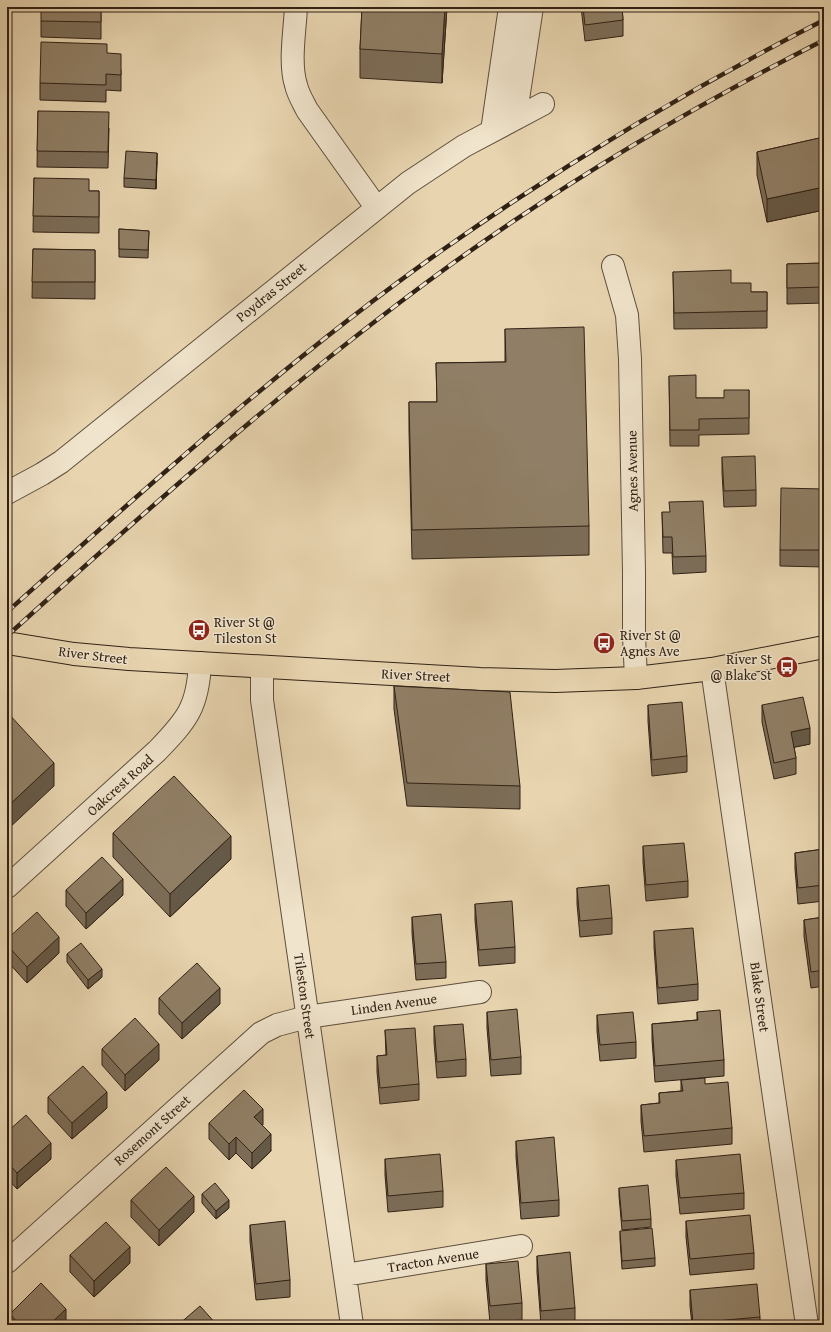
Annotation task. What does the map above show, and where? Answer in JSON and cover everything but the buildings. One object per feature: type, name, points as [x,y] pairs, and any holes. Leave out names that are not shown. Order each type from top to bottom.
[{"type":"main road","name":"River Street","points":[[7,643],[102,657],[518,681],[636,678],[712,669],[765,660],[824,647]]},
{"type":"street","points":[[296,7],[293,68],[295,84],[300,98],[376,207]]},
{"type":"street","points":[[492,131],[510,7]]},
{"type":"street","points":[[514,119],[532,7]]},
{"type":"street","name":"Poydras Street","points":[[7,493],[61,462],[376,207],[438,162],[543,104]]},
{"type":"street","name":"Agnes Avenue","points":[[613,266],[627,315],[630,359],[634,636],[636,678]]},
{"type":"street","name":"Oakcrest Road","points":[[7,887],[172,736],[193,707],[198,693],[200,663]]},
{"type":"street","name":"Tileston Street","points":[[262,666],[262,700],[352,1325]]},
{"type":"street","name":"Blake Street","points":[[712,669],[807,1325]]},
{"type":"street","name":"Linden Avenue","points":[[308,1017],[480,992]]},
{"type":"street","name":"Rosemont Street","points":[[7,1262],[247,1044],[261,1033],[277,1025],[308,1017]]},
{"type":"street","name":"Tracton Avenue","points":[[345,1275],[521,1246]]},
{"type":"railway","points":[[7,612],[112,518],[273,380],[328,336],[441,251],[534,188],[628,129],[725,73],[824,20]]},
{"type":"railway","points":[[7,636],[223,445],[334,353],[449,266],[539,204],[632,146],[727,91],[824,40]]},
{"type":"place","name":"River St @ Tileston St","points":[[199,630]]},
{"type":"place","name":"River St @ Agnes Ave","points":[[604,643]]},
{"type":"place","name":"River St @ Blake St","points":[[787,667]]}]
